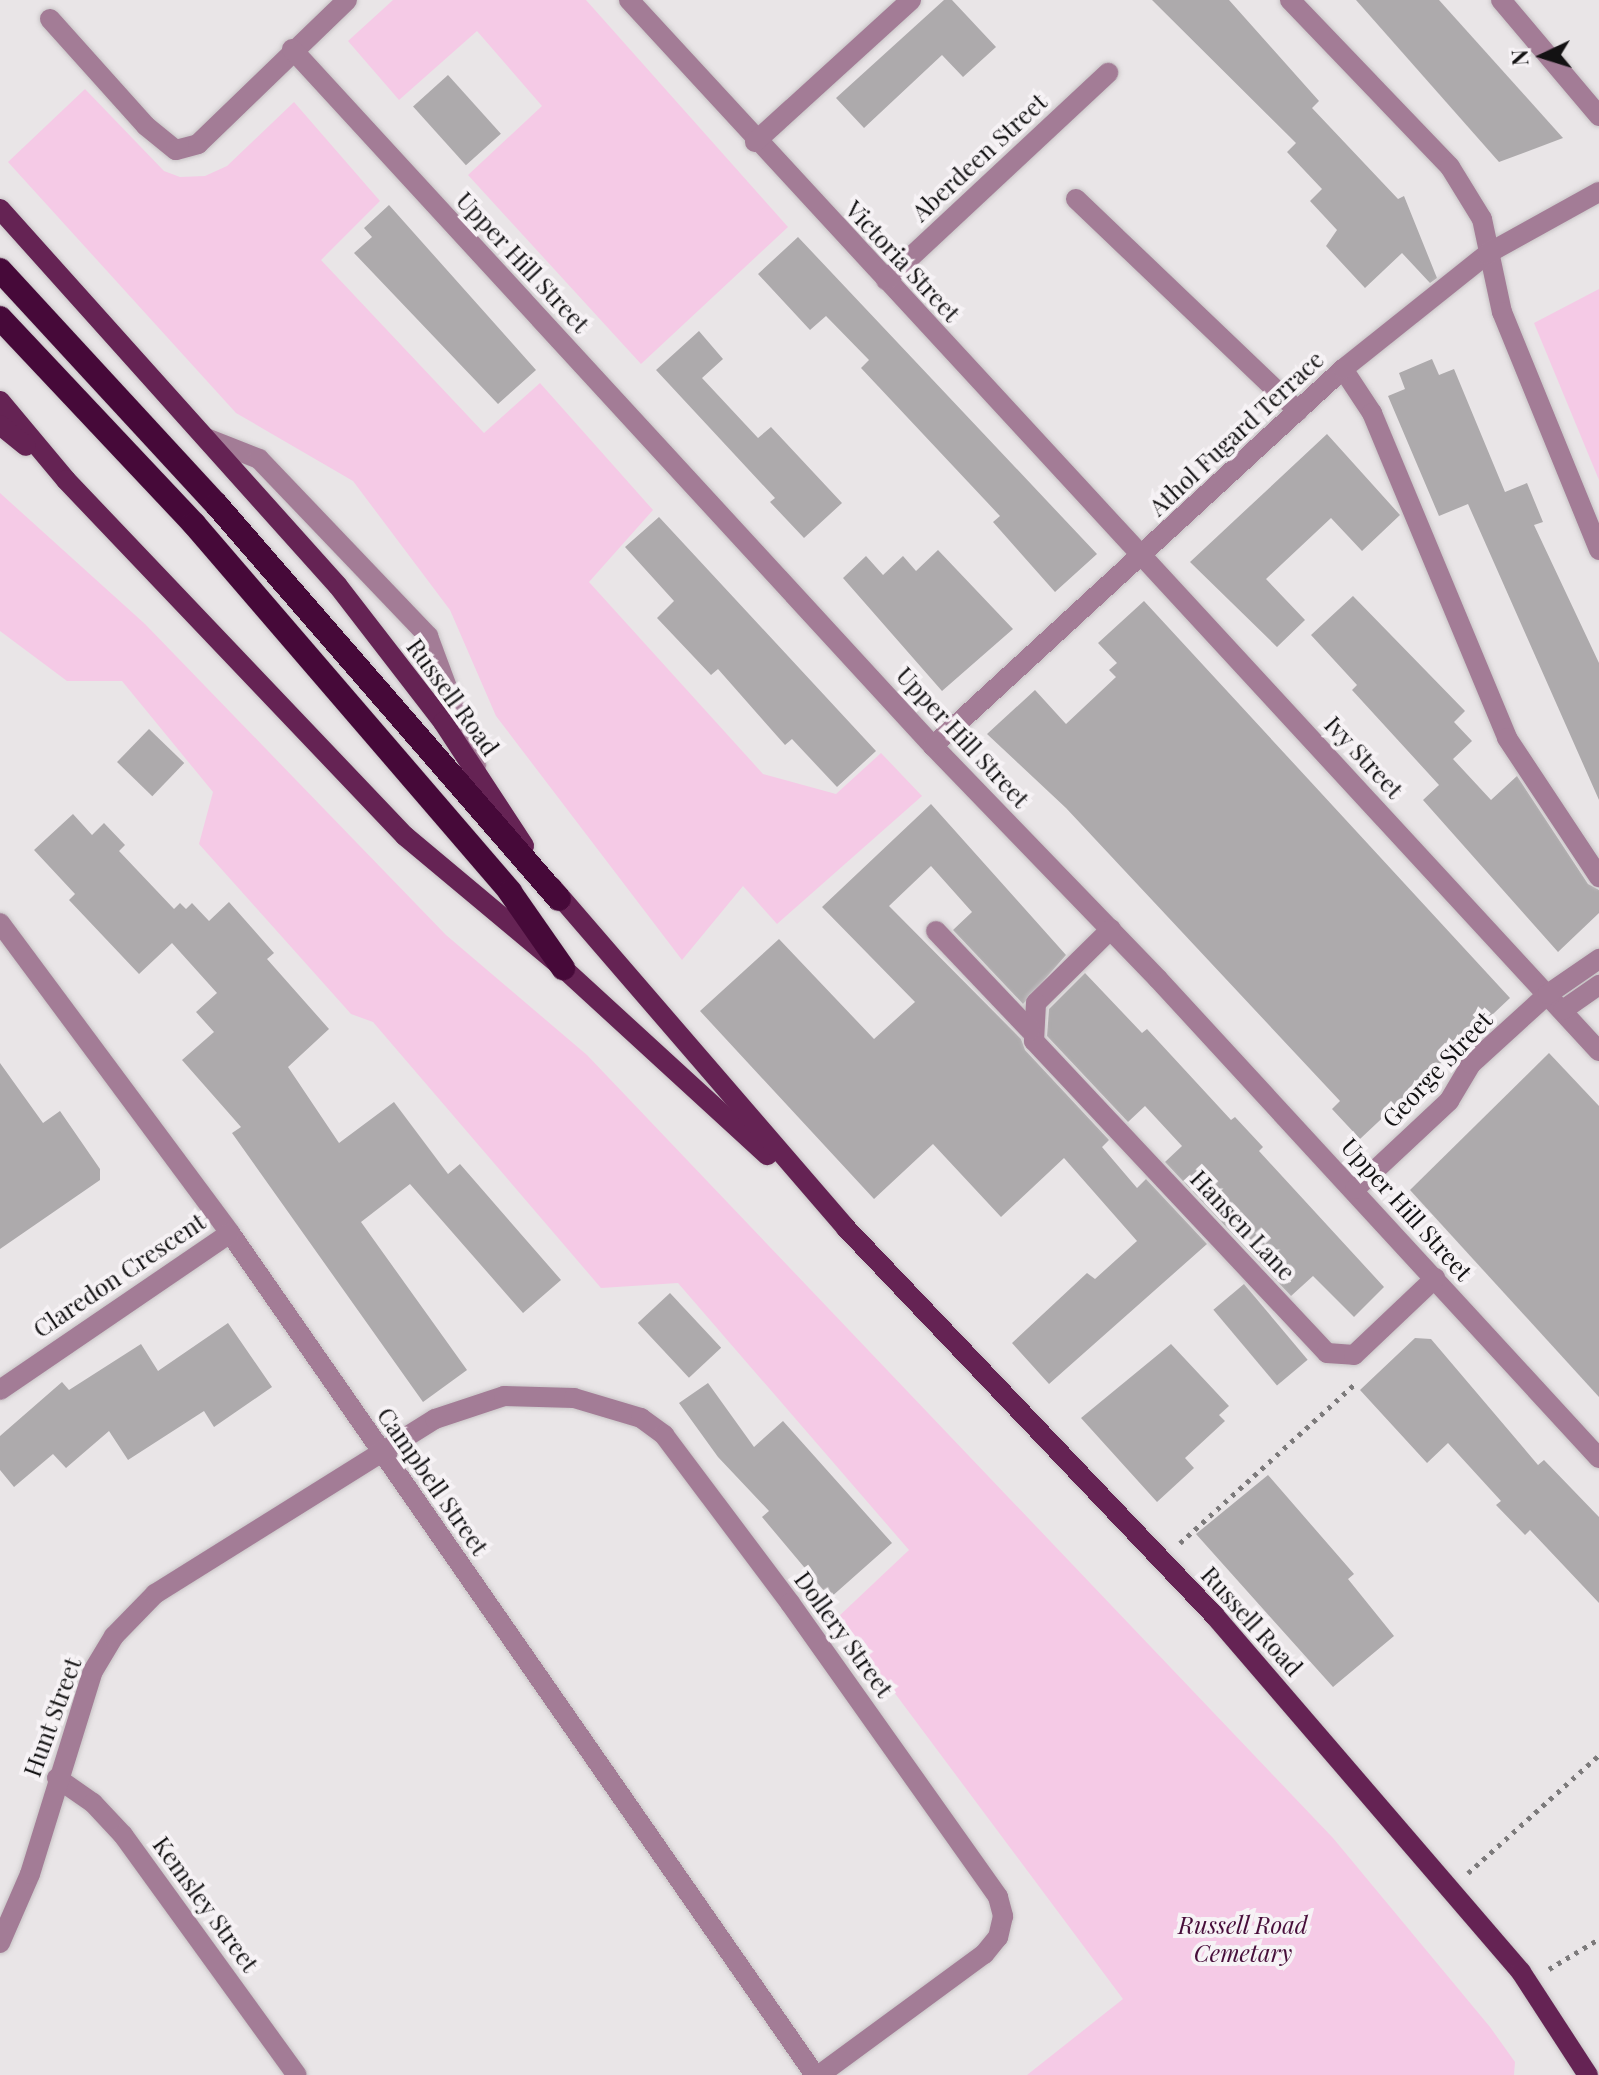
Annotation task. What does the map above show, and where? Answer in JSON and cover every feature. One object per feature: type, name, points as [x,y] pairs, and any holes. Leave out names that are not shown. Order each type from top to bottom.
[{"type":"highway","points":[[0,270],[216,504],[559,899]]},
{"type":"highway","points":[[0,318],[194,524],[510,892],[563,968]]},
{"type":"main road","name":"Russell Road","points":[[0,209],[338,586],[443,722],[559,899],[846,1228],[1162,1560],[1450,1889],[1529,1983],[1588,2075]]},
{"type":"main road","name":"Russell Road","points":[[0,401],[66,480],[405,836],[563,968],[846,1228]]},
{"type":"main road","points":[[0,425],[66,480]]},
{"type":"street","points":[[50,19],[146,126],[176,150],[198,144],[292,49],[347,0]]},
{"type":"street","name":"Victoria Street","points":[[629,0],[755,142],[1141,556]]},
{"type":"street","points":[[755,142],[911,0]]},
{"type":"street","points":[[1290,0],[1450,167],[1482,219],[1487,254],[1502,312],[1599,550]]},
{"type":"street","points":[[1501,0],[1599,116]]},
{"type":"street","name":"Upper Hill Street","points":[[292,49],[933,746],[1111,929],[1355,1189],[1599,1458]]},
{"type":"street","name":"Aberdeen Street","points":[[886,280],[1108,73]]},
{"type":"street","name":"Athol Fugard Terrace","points":[[933,746],[1343,369],[1487,254],[1599,192]]},
{"type":"street","points":[[1076,199],[1298,411]]},
{"type":"street","points":[[1343,369],[1372,413],[1507,738],[1599,877]]},
{"type":"street","points":[[206,438],[259,459],[428,636],[481,781]]},
{"type":"street","name":"Ivy Street","points":[[1141,556],[1599,1051]]},
{"type":"street","name":"Campbell Street","points":[[0,923],[230,1233],[817,2075]]},
{"type":"street","points":[[1030,1030],[1036,1003],[1111,929]]},
{"type":"street","name":"Hansen Lane","points":[[936,931],[1030,1030],[1034,1041],[1327,1353],[1354,1355],[1435,1278]]},
{"type":"street","name":"George Street","points":[[1355,1189],[1449,1101],[1471,1064],[1548,994],[1599,959]]},
{"type":"street","points":[[1563,1010],[1599,985]]},
{"type":"street","name":"Claredon Crescent","points":[[0,1390],[230,1233]]},
{"type":"street","name":"Dollery Street","points":[[379,1449],[435,1419],[504,1396],[574,1398],[641,1418],[664,1435],[790,1603],[998,1897],[1003,1916],[998,1937],[984,1954],[817,2075]]},
{"type":"street","name":"Hunt Street","points":[[0,1943],[30,1874],[57,1778],[93,1671],[114,1636],[155,1594],[379,1449]]},
{"type":"street","name":"Kemsley Street","points":[[57,1778],[93,1803],[123,1835],[297,2075]]},
{"type":"path","points":[[1162,1560],[1342,1395]]},
{"type":"path","points":[[1450,1889],[1599,1755]]},
{"type":"path","points":[[1529,1983],[1599,1939]]},
{"type":"green space","points":[[393,0],[586,0],[788,227],[641,364],[468,175],[542,106],[477,31],[399,100],[348,41]]},
{"type":"green space","points":[[85,89],[164,171],[180,177],[205,176],[227,166],[294,102],[380,201],[321,260],[484,433],[540,383],[653,510],[589,582],[763,774],[836,794],[881,753],[922,796],[777,924],[743,886],[682,960],[496,716],[450,610],[353,481],[236,413],[8,162]]},
{"type":"green space","points":[[1599,289],[1599,480],[1534,323]]},
{"type":"green space","name":"Russell Road Cemetary","points":[[0,493],[145,624],[446,935],[587,1055],[1333,1838],[1490,2027],[1515,2062],[1514,2075],[1027,2075],[1123,1999],[838,1617],[909,1550],[678,1283],[601,1288],[373,1022],[351,1014],[199,844],[213,792],[122,681],[67,681],[0,631]]},
{"type":"building","points":[[944,0],[952,0],[996,47],[963,77],[942,55],[864,128],[836,98]]},
{"type":"building","points":[[1152,0],[1229,0],[1319,101],[1312,108],[1398,199],[1404,196],[1437,278],[1430,283],[1402,253],[1365,288],[1326,246],[1337,230],[1310,201],[1322,189],[1287,152],[1296,143]]},
{"type":"building","points":[[1356,0],[1439,0],[1563,138],[1499,162]]},
{"type":"building","points":[[448,75],[501,134],[466,165],[413,106]]},
{"type":"building","points":[[389,205],[536,370],[498,404],[354,253],[372,237],[364,228]]},
{"type":"building","points":[[798,237],[1097,554],[1055,592],[993,522],[1000,516],[861,368],[869,360],[826,316],[810,330],[758,274]]},
{"type":"building","points":[[699,331],[723,359],[702,378],[758,438],[771,427],[842,503],[804,538],[770,502],[775,498],[656,370]]},
{"type":"building","points":[[1432,359],[1439,375],[1454,369],[1505,492],[1527,483],[1543,522],[1534,525],[1599,663],[1599,800],[1468,504],[1439,516],[1388,396],[1405,389],[1399,373]]},
{"type":"building","points":[[1327,434],[1400,515],[1362,551],[1331,518],[1266,579],[1305,620],[1277,647],[1190,562]]},
{"type":"building","points":[[659,517],[876,751],[837,787],[792,739],[785,745],[718,669],[711,675],[657,618],[674,601],[625,547]]},
{"type":"building","points":[[938,550],[1013,629],[942,691],[843,578],[866,556],[883,575],[903,556],[916,571]]},
{"type":"building","points":[[1353,596],[1465,711],[1454,722],[1472,741],[1453,759],[1491,800],[1517,776],[1588,884],[1599,890],[1599,913],[1558,952],[1423,800],[1439,785],[1352,690],[1357,685],[1311,635]]},
{"type":"building","points":[[1144,601],[1510,998],[1360,1139],[1332,1109],[1340,1101],[1066,808],[987,734],[1035,690],[1066,724],[1116,677],[1109,670],[1117,663],[1098,643]]},
{"type":"building","points":[[149,729],[184,763],[152,796],[117,762]]},
{"type":"building","points":[[931,804],[1066,955],[1023,1004],[953,930],[972,912],[931,866],[889,906],[1021,1039],[1025,1050],[1109,1140],[1102,1147],[1137,1188],[1146,1179],[1207,1244],[1049,1384],[1012,1343],[1087,1273],[1095,1279],[1137,1241],[1064,1158],[1001,1217],[933,1144],[874,1199],[700,1011],[779,939],[874,1039],[915,1002],[822,907]]},
{"type":"building","points":[[73,814],[92,835],[104,823],[125,845],[119,851],[174,909],[180,903],[186,909],[192,903],[209,921],[229,902],[274,953],[267,959],[329,1029],[288,1067],[339,1143],[394,1102],[448,1174],[460,1164],[561,1280],[523,1313],[410,1184],[361,1222],[467,1370],[423,1402],[232,1133],[241,1127],[182,1060],[214,1032],[196,1012],[217,993],[172,943],[139,974],[69,900],[75,894],[34,850]]},
{"type":"building","points":[[1085,973],[1142,1033],[1147,1029],[1231,1120],[1235,1117],[1263,1147],[1259,1151],[1384,1287],[1354,1317],[1313,1276],[1291,1296],[1165,1162],[1182,1146],[1145,1106],[1128,1122],[1047,1036],[1049,1009]]},
{"type":"building","points":[[1549,1053],[1599,1106],[1599,1397],[1410,1190]]},
{"type":"building","points":[[0,1063],[43,1123],[60,1111],[100,1169],[100,1180],[0,1249]]},
{"type":"building","points":[[1244,1284],[1308,1360],[1277,1386],[1213,1310]]},
{"type":"building","points":[[670,1293],[721,1348],[689,1378],[638,1323]]},
{"type":"building","points":[[228,1323],[272,1387],[214,1427],[204,1411],[128,1460],[109,1431],[66,1468],[53,1454],[14,1487],[0,1470],[0,1436],[62,1382],[69,1390],[141,1344],[158,1371]]},
{"type":"building","points":[[1415,1338],[1431,1339],[1538,1465],[1544,1460],[1599,1517],[1599,1603],[1530,1530],[1525,1535],[1496,1505],[1501,1501],[1448,1443],[1427,1463],[1360,1390]]},
{"type":"building","points":[[1171,1344],[1229,1406],[1219,1415],[1225,1421],[1185,1458],[1194,1468],[1157,1502],[1081,1418]]},
{"type":"building","points":[[708,1383],[754,1447],[783,1421],[892,1543],[830,1598],[762,1517],[769,1511],[718,1457],[679,1403]]},
{"type":"building","points":[[1268,1475],[1354,1574],[1348,1579],[1394,1636],[1333,1687],[1196,1534]]}]
